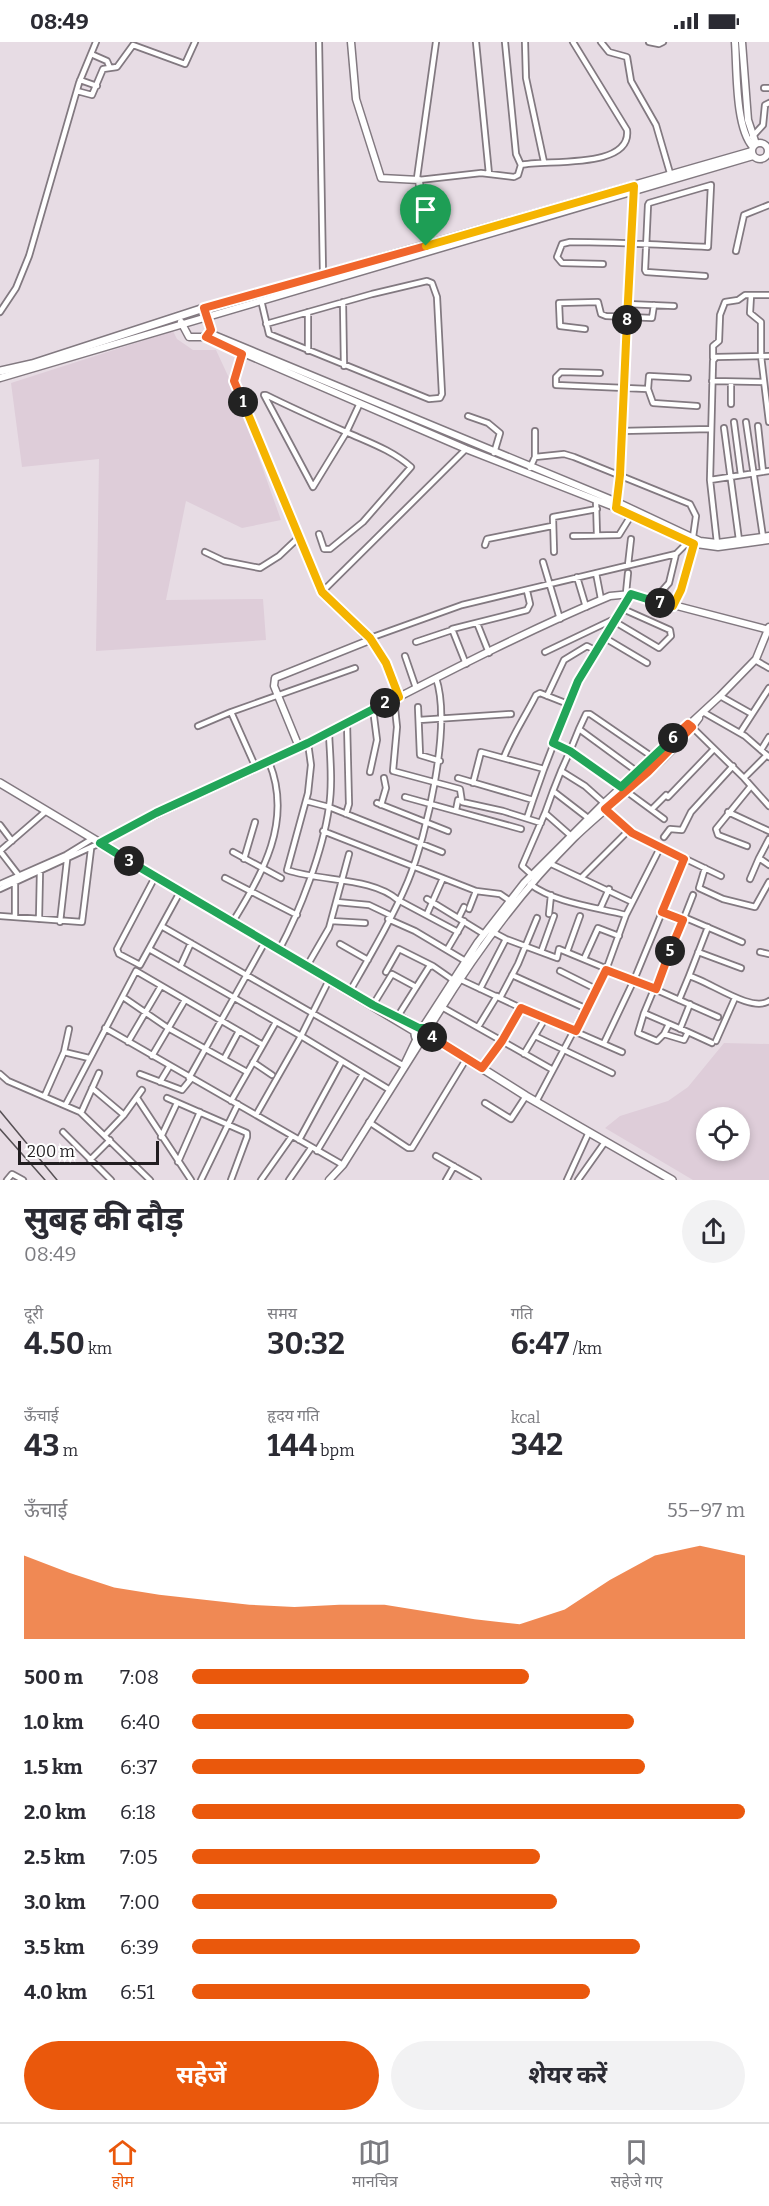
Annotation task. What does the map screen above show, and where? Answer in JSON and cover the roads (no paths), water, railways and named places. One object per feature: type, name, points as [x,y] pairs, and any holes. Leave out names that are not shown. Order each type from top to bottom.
[{"type":"main road","points":[[0,371],[32,364],[204,308]]},
{"type":"main road","points":[[0,783],[4,789],[482,1068]]},
{"type":"main road","points":[[373,1005],[398,1016],[422,1034],[672,1180]]},
{"type":"street","points":[[0,312],[18,284],[29,256],[76,91],[96,42]]},
{"type":"street","points":[[76,91],[92,95],[103,69],[117,67],[131,47],[135,45],[185,64],[195,42]]},
{"type":"street","points":[[319,42],[323,274]]},
{"type":"street","points":[[351,42],[357,106],[381,178],[418,179],[489,174],[514,177],[518,175],[521,165],[516,154],[505,42]]},
{"type":"street","points":[[426,246],[418,179],[436,42]]},
{"type":"street","points":[[476,42],[489,174]]},
{"type":"street","points":[[525,42],[526,78],[544,162]]},
{"type":"street","points":[[521,165],[595,159],[619,150],[627,138],[626,126],[573,42]]},
{"type":"street","points":[[601,42],[609,52],[627,57],[631,81],[656,125],[670,173]]},
{"type":"street","points":[[649,42],[659,44],[663,42]]},
{"type":"street","points":[[735,42],[741,111],[746,136],[754,150]]},
{"type":"street","points":[[742,42],[743,76],[754,150]]},
{"type":"street","points":[[91,54],[107,61],[110,68]]},
{"type":"street","points":[[80,80],[97,86]]},
{"type":"street","points":[[752,136],[763,125],[765,105],[769,103]]},
{"type":"street","points":[[208,335],[204,308],[634,189],[670,173],[754,150],[768,153]]},
{"type":"street","points":[[0,378],[634,189],[754,150],[768,153]]},
{"type":"street","points":[[603,264],[562,263],[557,257],[565,243],[631,243],[647,244],[708,247],[711,185],[649,203],[647,244],[646,272],[705,276]]},
{"type":"street","points":[[616,505],[620,475],[634,189]]},
{"type":"street","points":[[736,251],[744,215],[769,205]]},
{"type":"street","points":[[261,300],[268,334],[429,399],[440,398],[442,394],[437,297],[432,283],[427,281],[266,324]]},
{"type":"street","points":[[717,543],[710,480],[713,346],[719,341],[723,303],[751,295],[769,295]]},
{"type":"street","points":[[751,295],[750,313],[761,322],[761,356],[769,422]]},
{"type":"street","points":[[585,329],[560,326],[558,318],[561,301],[598,302],[603,316],[627,318],[652,318],[654,305]]},
{"type":"street","points":[[343,302],[344,366]]},
{"type":"street","points":[[627,304],[674,306]]},
{"type":"street","points":[[308,312],[308,351]]},
{"type":"street","points":[[179,317],[189,337],[200,339],[208,335],[530,468],[692,541],[717,543],[767,538]]},
{"type":"street","points":[[208,335],[242,354],[466,449],[596,501],[616,505],[692,541],[718,547],[767,538]]},
{"type":"street","points":[[242,354],[234,381],[322,592],[370,639],[386,663],[396,698],[397,727],[393,771],[460,789],[462,802],[541,823]]},
{"type":"street","points":[[713,358],[769,356]]},
{"type":"street","points":[[600,373],[561,372],[556,377],[556,385],[648,389]]},
{"type":"street","points":[[688,378],[649,376],[648,389],[653,403],[697,406]]},
{"type":"street","points":[[712,381],[764,382]]},
{"type":"street","points":[[730,382],[731,404]]},
{"type":"street","points":[[319,534],[324,549],[330,549],[363,522],[410,470],[410,466],[389,452],[346,433],[264,395],[311,487],[314,486],[346,433],[360,403]]},
{"type":"street","points":[[468,416],[488,423],[500,433],[494,453]]},
{"type":"street","points":[[734,422],[741,475]]},
{"type":"street","points":[[746,422],[753,474],[767,538]]},
{"type":"street","points":[[710,480],[766,472],[758,426]]},
{"type":"street","points":[[724,428],[739,540]]},
{"type":"street","points":[[621,431],[711,429]]},
{"type":"street","points":[[530,468],[535,457],[535,431]]},
{"type":"street","points":[[322,592],[466,449]]},
{"type":"street","points":[[535,457],[564,454],[690,504],[696,516],[692,541],[681,590],[673,606]]},
{"type":"street","points":[[596,501],[597,535]]},
{"type":"street","points":[[554,552],[552,526],[554,516],[597,509]]},
{"type":"street","points":[[573,536],[621,533],[632,514]]},
{"type":"street","points":[[485,545],[487,539],[552,526]]},
{"type":"street","points":[[205,552],[224,561],[260,568],[279,556],[298,538]]},
{"type":"street","points":[[628,565],[631,539]]},
{"type":"street","points":[[299,747],[273,682],[282,674],[462,605],[676,554],[692,541]]},
{"type":"street","points":[[652,601],[669,583],[676,554]]},
{"type":"street","points":[[543,562],[560,619]]},
{"type":"street","points":[[596,573],[601,599]]},
{"type":"street","points":[[405,797],[521,827],[578,681],[623,609],[628,594],[628,573]]},
{"type":"street","points":[[578,577],[586,606]]},
{"type":"street","points":[[416,642],[527,610],[530,604],[527,591]]},
{"type":"street","points":[[0,884],[40,871],[91,849],[156,813],[269,762],[436,678],[601,599],[628,594],[769,629],[755,660],[624,789],[588,818],[531,874],[483,934],[390,1090],[343,1165],[329,1180]]},
{"type":"street","points":[[545,652],[608,621],[616,620],[659,648],[671,636],[670,630],[623,609]]},
{"type":"street","points":[[477,623],[489,653]]},
{"type":"street","points":[[452,630],[466,664]]},
{"type":"street","points":[[605,638],[646,663]]},
{"type":"street","points":[[547,696],[564,660],[587,646],[597,651]]},
{"type":"street","points":[[405,656],[416,688]]},
{"type":"street","points":[[755,660],[769,668]]},
{"type":"street","points":[[198,726],[355,668]]},
{"type":"street","points":[[350,991],[368,960],[414,866],[440,761],[441,700],[436,678]]},
{"type":"street","points":[[740,734],[769,687]]},
{"type":"street","points":[[504,757],[514,733],[520,729],[537,695],[547,696],[568,704]]},
{"type":"street","points":[[720,696],[752,714]]},
{"type":"street","points":[[418,707],[420,755],[440,761]]},
{"type":"street","points":[[370,772],[377,740],[373,709]]},
{"type":"street","points":[[231,712],[256,768]]},
{"type":"street","points":[[703,712],[740,734],[768,756],[744,778]]},
{"type":"street","points":[[419,720],[511,714]]},
{"type":"street","points":[[531,874],[522,866],[586,714],[590,714],[654,758]]},
{"type":"street","points":[[346,813],[349,804],[347,723]]},
{"type":"street","points":[[690,725],[733,766],[769,806]]},
{"type":"street","points":[[624,789],[690,725]]},
{"type":"street","points":[[579,729],[639,773]]},
{"type":"street","points":[[279,950],[297,915],[329,807],[329,733]]},
{"type":"street","points":[[761,750],[769,736]]},
{"type":"street","points":[[308,743],[311,765],[306,801],[286,868],[309,876],[369,884],[390,893],[398,900],[458,932]]},
{"type":"street","points":[[553,743],[570,751],[664,819]]},
{"type":"street","points":[[652,809],[714,748]]},
{"type":"street","points":[[473,783],[481,752],[544,769]]},
{"type":"street","points":[[232,923],[264,869],[279,818],[274,774],[269,762]]},
{"type":"street","points":[[664,837],[670,829],[680,831],[691,812],[733,766]]},
{"type":"street","points":[[561,771],[585,786],[629,830],[660,848],[721,876]]},
{"type":"street","points":[[384,778],[386,788],[379,804],[394,808],[401,815],[448,831]]},
{"type":"street","points":[[458,778],[533,800]]},
{"type":"street","points":[[747,846],[716,834],[728,812],[751,786]]},
{"type":"street","points":[[553,791],[588,818]]},
{"type":"street","points":[[456,810],[458,800]]},
{"type":"street","points":[[306,801],[346,813],[442,852]]},
{"type":"street","points":[[467,962],[530,884],[604,806]]},
{"type":"street","points":[[728,812],[769,831]]},
{"type":"street","points":[[20,877],[0,851],[45,813]]},
{"type":"street","points":[[546,813],[570,835]]},
{"type":"street","points":[[244,859],[255,822]]},
{"type":"street","points":[[0,825],[12,841]]},
{"type":"street","points":[[581,879],[629,830]]},
{"type":"street","points":[[323,831],[477,891],[500,894],[510,901]]},
{"type":"street","points":[[0,889],[92,839]]},
{"type":"street","points":[[750,879],[769,839]]},
{"type":"street","points":[[536,1102],[587,1009],[606,970],[626,915],[660,848]]},
{"type":"street","points":[[0,916],[79,924],[83,921],[91,849]]},
{"type":"street","points":[[233,852],[281,878]]},
{"type":"street","points":[[307,966],[331,921],[349,854]]},
{"type":"street","points":[[759,858],[769,866]]},
{"type":"street","points":[[604,1043],[634,980],[684,859]]},
{"type":"street","points":[[60,922],[67,860]]},
{"type":"street","points":[[549,863],[633,902]]},
{"type":"street","points":[[705,868],[699,888],[723,899],[755,907],[769,882]]},
{"type":"street","points":[[39,919],[40,871]]},
{"type":"street","points":[[140,964],[119,954],[117,949],[155,877]]},
{"type":"street","points":[[225,878],[297,915]]},
{"type":"street","points":[[427,914],[434,903],[443,878]]},
{"type":"street","points":[[15,882],[15,917]]},
{"type":"street","points":[[530,884],[551,895],[626,915]]},
{"type":"street","points":[[600,909],[609,889]]},
{"type":"street","points":[[459,917],[477,891]]},
{"type":"street","points":[[66,1104],[180,892]]},
{"type":"street","points":[[541,952],[552,915],[551,895]]},
{"type":"street","points":[[669,1024],[657,1041],[638,1033],[644,1013],[656,989],[693,895]]},
{"type":"street","points":[[427,899],[483,934]]},
{"type":"street","points":[[337,902],[369,905],[467,962]]},
{"type":"street","points":[[662,912],[708,927],[742,942]]},
{"type":"street","points":[[567,952],[580,916]]},
{"type":"street","points":[[478,1027],[512,975],[537,918]]},
{"type":"street","points":[[331,921],[365,923]]},
{"type":"street","points":[[447,950],[464,921]]},
{"type":"street","points":[[163,927],[404,1066]]},
{"type":"street","points":[[679,1000],[708,927]]},
{"type":"street","points":[[584,959],[598,928],[619,936]]},
{"type":"street","points":[[491,931],[557,958],[559,948],[718,1017]]},
{"type":"street","points":[[480,989],[506,939]]},
{"type":"street","points":[[140,1074],[183,1090],[265,942]]},
{"type":"street","points":[[180,967],[191,943]]},
{"type":"street","points":[[340,944],[368,960]]},
{"type":"street","points":[[149,949],[390,1090]]},
{"type":"street","points":[[386,972],[399,949],[456,980],[546,1017],[622,1052]]},
{"type":"street","points":[[698,952],[741,969]]},
{"type":"street","points":[[760,952],[769,954]]},
{"type":"street","points":[[398,1016],[429,967],[433,966]]},
{"type":"street","points":[[136,971],[263,1045]]},
{"type":"street","points":[[560,971],[596,989]]},
{"type":"street","points":[[373,1005],[392,974],[416,987]]},
{"type":"street","points":[[512,975],[587,1009]]},
{"type":"street","points":[[689,975],[735,998],[763,1004],[769,1000]]},
{"type":"street","points":[[256,1114],[301,1036],[329,980]]},
{"type":"street","points":[[128,1042],[161,986]]},
{"type":"street","points":[[123,997],[168,1028],[247,1072]]},
{"type":"street","points":[[644,1013],[714,1042],[735,998]]},
{"type":"street","points":[[152,1056],[185,1000]]},
{"type":"street","points":[[680,1029],[690,1004]]},
{"type":"street","points":[[440,1005],[553,1070]]},
{"type":"street","points":[[482,1068],[502,1041],[521,1008]]},
{"type":"street","points":[[525,1054],[546,1017]]},
{"type":"street","points":[[231,1101],[276,1022]]},
{"type":"street","points":[[105,1028],[169,1067],[343,1165]]},
{"type":"street","points":[[45,1095],[64,1052],[69,1029]]},
{"type":"street","points":[[224,1059],[239,1031]]},
{"type":"street","points":[[664,1034],[682,1041],[688,1032]]},
{"type":"street","points":[[535,1036],[612,1073]]},
{"type":"street","points":[[64,1052],[89,1058]]},
{"type":"street","points":[[369,1122],[408,1148],[412,1148],[465,1060]]},
{"type":"street","points":[[299,1140],[342,1061]]},
{"type":"street","points":[[253,1062],[272,1075]]},
{"type":"street","points":[[160,1082],[169,1067]]},
{"type":"street","points":[[81,1113],[99,1072]]},
{"type":"street","points":[[0,1074],[8,1081],[66,1104],[81,1113],[150,1180]]},
{"type":"street","points":[[317,1151],[363,1074]]},
{"type":"street","points":[[92,1088],[124,1115]]},
{"type":"street","points":[[105,1135],[124,1115],[142,1090]]},
{"type":"street","points":[[485,1103],[511,1119],[526,1096]]},
{"type":"street","points":[[137,1098],[191,1180]]},
{"type":"street","points":[[167,1098],[246,1133],[247,1137],[231,1180]]},
{"type":"street","points":[[162,1137],[177,1102]]},
{"type":"street","points":[[201,1180],[238,1104]]},
{"type":"street","points":[[178,1162],[200,1112]]},
{"type":"street","points":[[63,1132],[111,1180]]},
{"type":"street","points":[[567,1180],[590,1132]]},
{"type":"street","points":[[261,1180],[292,1136]]},
{"type":"street","points":[[90,1160],[110,1140]]},
{"type":"street","points":[[578,1180],[605,1142]]},
{"type":"street","points":[[289,1180],[311,1148]]},
{"type":"street","points":[[436,1156],[478,1180]]},
{"type":"street","points":[[446,1180],[454,1166]]},
{"type":"street","points":[[8,1180],[12,1174],[23,1180]]},
{"type":"railway","points":[[0,1111],[57,1180]]},
{"type":"railway","points":[[0,1129],[45,1180]]}]
